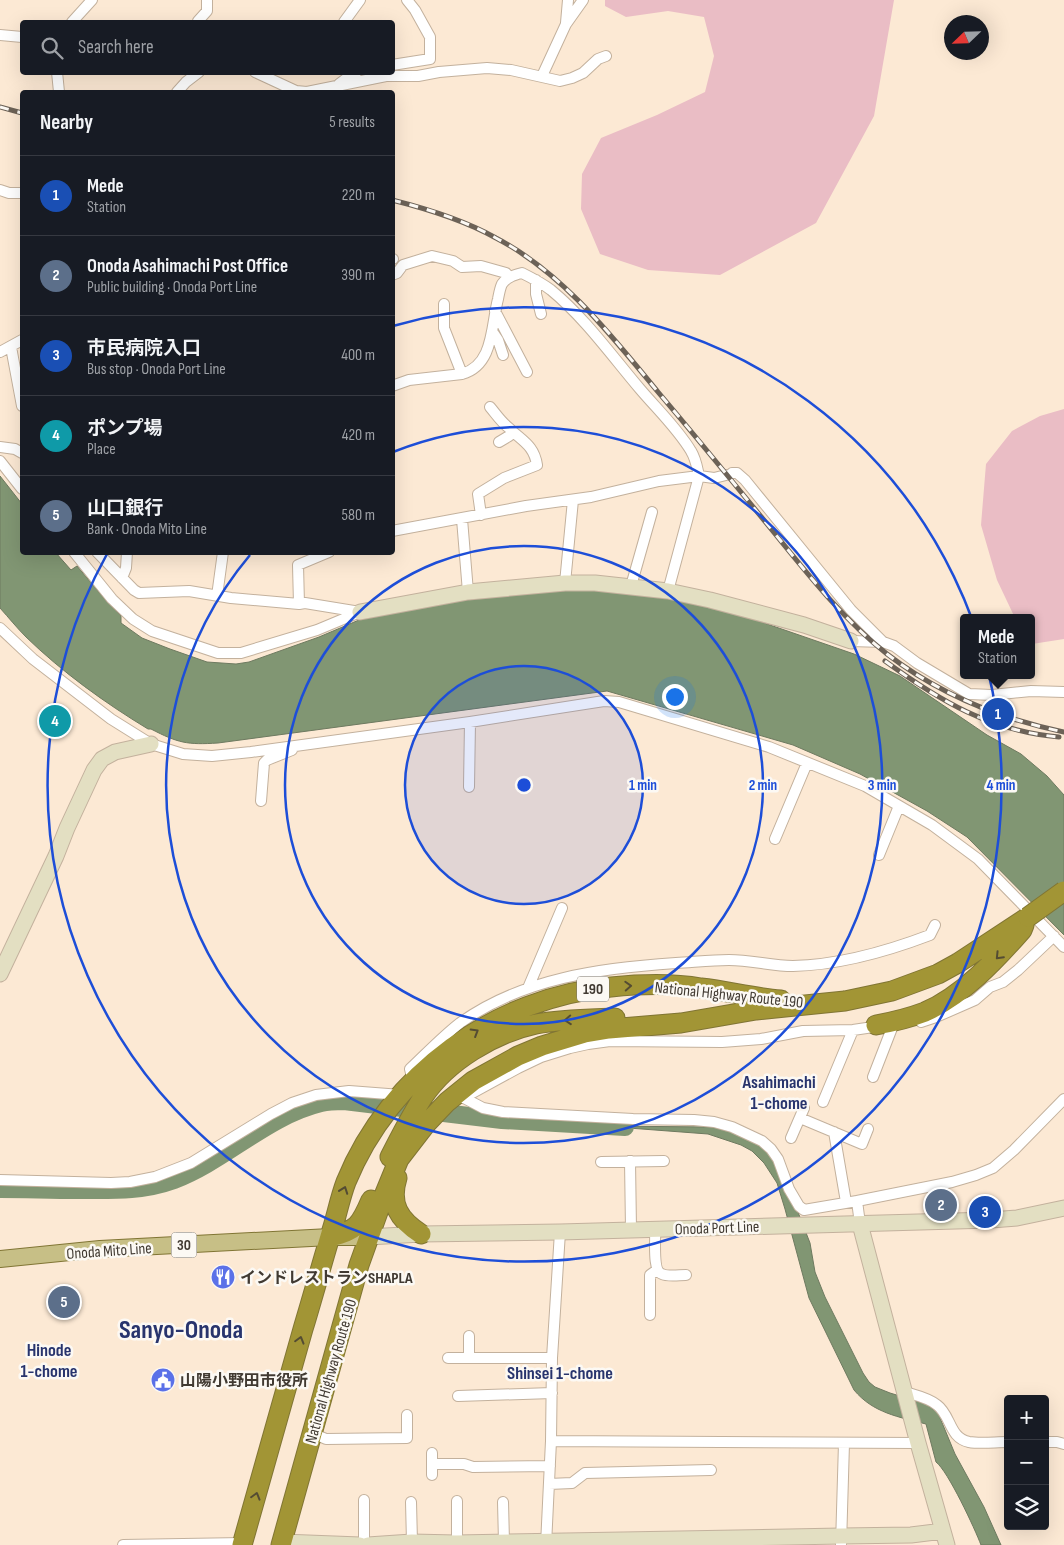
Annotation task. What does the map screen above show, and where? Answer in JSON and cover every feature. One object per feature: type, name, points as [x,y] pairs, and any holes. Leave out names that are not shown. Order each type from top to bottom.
[{"type":"highway","name":"National Highway Route 190","points":[[281,1543],[368,1237],[390,1178],[399,1159],[423,1120],[456,1098],[473,1081],[518,1056],[563,1039],[609,1029],[681,1023],[756,1010],[845,1001],[913,984],[938,974],[958,963],[1064,891]]},
{"type":"highway","points":[[884,1027],[926,1011],[958,992],[1005,950],[1022,930],[1028,917]]},
{"type":"highway","name":"National Highway Route 190","points":[[242,1544],[347,1180],[372,1133],[386,1113],[400,1097],[419,1088],[429,1065],[485,1026],[519,1010],[563,995],[611,987],[678,985],[768,999],[820,1003]]},
{"type":"highway","points":[[421,1234],[406,1223],[394,1198],[394,1188],[398,1176],[423,1120],[419,1088],[439,1079],[459,1061],[486,1042],[536,1024],[756,1010]]},
{"type":"highway","points":[[330,1237],[349,1231],[362,1221],[390,1156],[423,1120]]},
{"type":"main road","name":"Onoda Mito Line","points":[[0,1259],[100,1249],[330,1237],[368,1237]]},
{"type":"street","points":[[74,20],[92,0]]},
{"type":"street","points":[[196,20],[207,11],[207,0]]},
{"type":"street","points":[[345,20],[360,0]]},
{"type":"street","points":[[395,64],[430,58],[430,37],[415,10],[407,0]]},
{"type":"street","points":[[566,24],[568,0]]},
{"type":"street","points":[[542,76],[566,24],[583,0]]},
{"type":"street","points":[[0,35],[20,37]]},
{"type":"street","points":[[320,90],[386,76],[418,76],[439,72],[487,68],[511,70],[560,81],[583,74],[598,59],[606,56]]},
{"type":"street","points":[[57,75],[59,90]]},
{"type":"street","points":[[179,90],[195,75]]},
{"type":"street","points":[[262,75],[294,90]]},
{"type":"street","points":[[334,88],[351,75]]},
{"type":"street","points":[[0,190],[9,193],[20,193]]},
{"type":"street","points":[[395,273],[403,265],[432,256],[453,261],[462,267],[481,266],[506,273],[509,277]]},
{"type":"street","points":[[395,384],[409,380],[462,374],[478,366],[484,360],[501,285],[509,277],[522,273],[551,289],[574,311],[678,433],[697,462],[699,476],[668,591]]},
{"type":"street","points":[[536,280],[536,294],[541,314]]},
{"type":"street","points":[[444,304],[444,328],[462,374]]},
{"type":"street","points":[[495,311],[527,372]]},
{"type":"street","points":[[492,331],[498,340],[503,355]]},
{"type":"street","points":[[20,341],[3,349],[20,400]]},
{"type":"street","points":[[481,515],[478,494],[504,478],[537,465],[536,457],[530,446],[513,432],[490,407]]},
{"type":"street","points":[[499,442],[513,432]]},
{"type":"street","points":[[0,447],[15,449],[20,452]]},
{"type":"street","points":[[0,461],[20,486]]},
{"type":"street","points":[[395,530],[526,506],[573,500],[659,481],[699,476],[714,478],[737,473],[745,480],[851,610],[883,642]]},
{"type":"street","points":[[565,583],[573,500]]},
{"type":"street","points":[[631,586],[652,512]]},
{"type":"street","points":[[462,519],[468,592]]},
{"type":"street","points":[[76,555],[112,599],[134,619],[152,631],[218,653],[241,653],[317,630],[360,612],[468,592],[565,583],[595,583],[668,591],[770,616],[852,641],[883,642],[894,646],[917,663],[969,694],[1031,691],[1064,692]]},
{"type":"street","points":[[100,555],[122,578],[139,592],[189,591],[232,598],[305,603],[360,612]]},
{"type":"street","points":[[122,578],[126,568],[127,555]]},
{"type":"street","points":[[217,596],[223,555]]},
{"type":"street","points":[[299,604],[298,566],[322,555]]},
{"type":"street","points":[[0,628],[60,680],[111,718],[152,744],[183,754],[212,756],[297,746],[604,701],[619,702],[769,747],[865,786],[932,825],[978,859],[1064,947]]},
{"type":"street","points":[[469,786],[470,722]]},
{"type":"street","points":[[0,974],[94,770],[102,759],[115,752],[152,744]]},
{"type":"street","points":[[261,801],[264,763],[267,760],[290,752],[297,746]]},
{"type":"street","points":[[775,839],[807,763]]},
{"type":"street","points":[[879,855],[899,806]]},
{"type":"street","points":[[528,988],[562,908]]},
{"type":"street","points":[[419,1088],[410,1070],[459,1024],[479,1011],[528,988],[558,979],[626,967],[728,960],[792,966],[816,964],[848,959],[906,944],[930,935],[935,925]]},
{"type":"street","points":[[456,1098],[533,1061],[588,1044],[610,1041],[722,1042],[761,1039],[803,1031],[908,1026],[936,1017],[975,1000],[990,987],[1003,982],[1018,970],[1054,936]]},
{"type":"street","points":[[873,1077],[884,1027]]},
{"type":"street","points":[[823,1102],[852,1030]]},
{"type":"street","points":[[0,1180],[111,1183],[130,1182],[155,1177],[191,1163],[271,1114],[292,1103],[316,1095],[349,1091],[400,1097]]},
{"type":"street","points":[[456,1098],[483,1108],[503,1112],[714,1122],[752,1135],[771,1148],[778,1159],[789,1189],[799,1206],[804,1210],[976,1176],[993,1168],[1014,1150],[1064,1099]]},
{"type":"street","points":[[791,1138],[802,1113],[834,1132],[862,1144],[868,1129]]},
{"type":"street","points":[[364,1500],[366,1545],[412,1542],[456,1544],[504,1542],[841,1541],[911,1535],[945,1538],[834,1132]]},
{"type":"street","points":[[630,1161],[632,1230]]},
{"type":"street","points":[[601,1162],[664,1161]]},
{"type":"street","name":"Onoda Port Line","points":[[368,1237],[421,1234],[991,1220],[1025,1217],[1064,1208]]},
{"type":"street","points":[[655,1229],[657,1270],[663,1275],[686,1275]]},
{"type":"street","points":[[546,1543],[551,1441],[552,1358],[560,1232]]},
{"type":"street","points":[[650,1315],[650,1275],[657,1270]]},
{"type":"street","points":[[469,1336],[469,1358]]},
{"type":"street","points":[[448,1358],[552,1358]]},
{"type":"street","points":[[458,1396],[552,1393]]},
{"type":"street","points":[[906,1394],[938,1405],[959,1438],[968,1442],[1004,1442]]},
{"type":"street","points":[[312,1433],[326,1439],[407,1438],[407,1415]]},
{"type":"street","points":[[551,1441],[918,1443]]},
{"type":"street","points":[[1049,1442],[1064,1444]]},
{"type":"street","points":[[841,1541],[844,1443]]},
{"type":"street","points":[[432,1475],[432,1459],[473,1467],[550,1466]]},
{"type":"street","points":[[549,1484],[572,1483],[584,1473],[712,1470]]},
{"type":"street","points":[[411,1502],[412,1542]]},
{"type":"street","points":[[456,1544],[457,1502]]},
{"type":"street","points":[[502,1502],[504,1542]]},
{"type":"street","points":[[281,1543],[360,1545]]},
{"type":"street","points":[[123,1545],[242,1544]]},
{"type":"shaded area","points":[[605,0],[894,0],[874,116],[816,223],[720,275],[648,270],[600,254],[581,209],[582,174],[601,138],[657,115],[705,92],[714,56],[704,17],[668,11],[626,17],[605,6]]},
{"type":"shaded area","points":[[1064,409],[1064,639],[1035,644],[1035,614],[1013,614],[997,580],[981,525],[986,464],[1012,431],[1040,416]]},
{"type":"shaded area","points":[[0,476],[20,501],[20,555],[58,555],[71,570],[77,566],[121,616],[121,623],[142,638],[207,662],[236,664],[249,662],[319,637],[359,620],[446,602],[586,589],[614,591],[715,606],[854,654],[900,676],[987,735],[1021,754],[1047,776],[1064,795],[1064,935],[967,837],[927,811],[860,774],[793,745],[607,691],[218,743],[198,744],[183,742],[148,729],[100,698],[69,675],[26,637],[0,608]]},
{"type":"shaded area","points":[[602,1126],[711,1127],[732,1132],[763,1145],[772,1155],[796,1207],[810,1243],[815,1272],[825,1297],[863,1373],[875,1387],[926,1404],[938,1413],[955,1454],[984,1507],[1001,1545],[981,1545],[954,1488],[936,1462],[926,1424],[878,1409],[861,1398],[854,1390],[809,1298],[777,1183],[764,1163],[752,1151],[741,1145],[708,1134]]},
{"type":"waterway","points":[[0,1189],[113,1190],[150,1187],[162,1184],[193,1171],[264,1128],[301,1109],[330,1101],[344,1101],[502,1120],[625,1127]]},
{"type":"railway","points":[[0,107],[20,112]]},
{"type":"railway","points":[[395,201],[446,216],[496,238],[520,252],[564,287],[604,327],[829,598],[887,654],[928,681],[971,703],[1017,720],[1064,732]]},
{"type":"railway","points":[[885,661],[905,676],[967,712],[1010,728],[1034,734],[1059,737]]},
{"type":"place","name":"Mede","points":[[998,714]]},
{"type":"place","name":"ポンプ場","points":[[55,721]]},
{"type":"place","name":"Onoda Asahimachi Post Office","points":[[941,1205]]},
{"type":"place","name":"市民病院入口","points":[[985,1212]]},
{"type":"place","name":"インドレストランSHAPLA","points":[[223,1277]]},
{"type":"place","name":"山口銀行","points":[[64,1302]]},
{"type":"place","name":"山陽小野田市役所","points":[[163,1380]]},
{"type":"district","name":"Asahimachi 1-chome","points":[[779,1092]]},
{"type":"district","name":"Sanyo-Onoda","points":[[181,1329]]},
{"type":"district","name":"Hinode 1-chome","points":[[49,1360]]},
{"type":"district","name":"Shinsei 1-chome","points":[[560,1373]]}]
